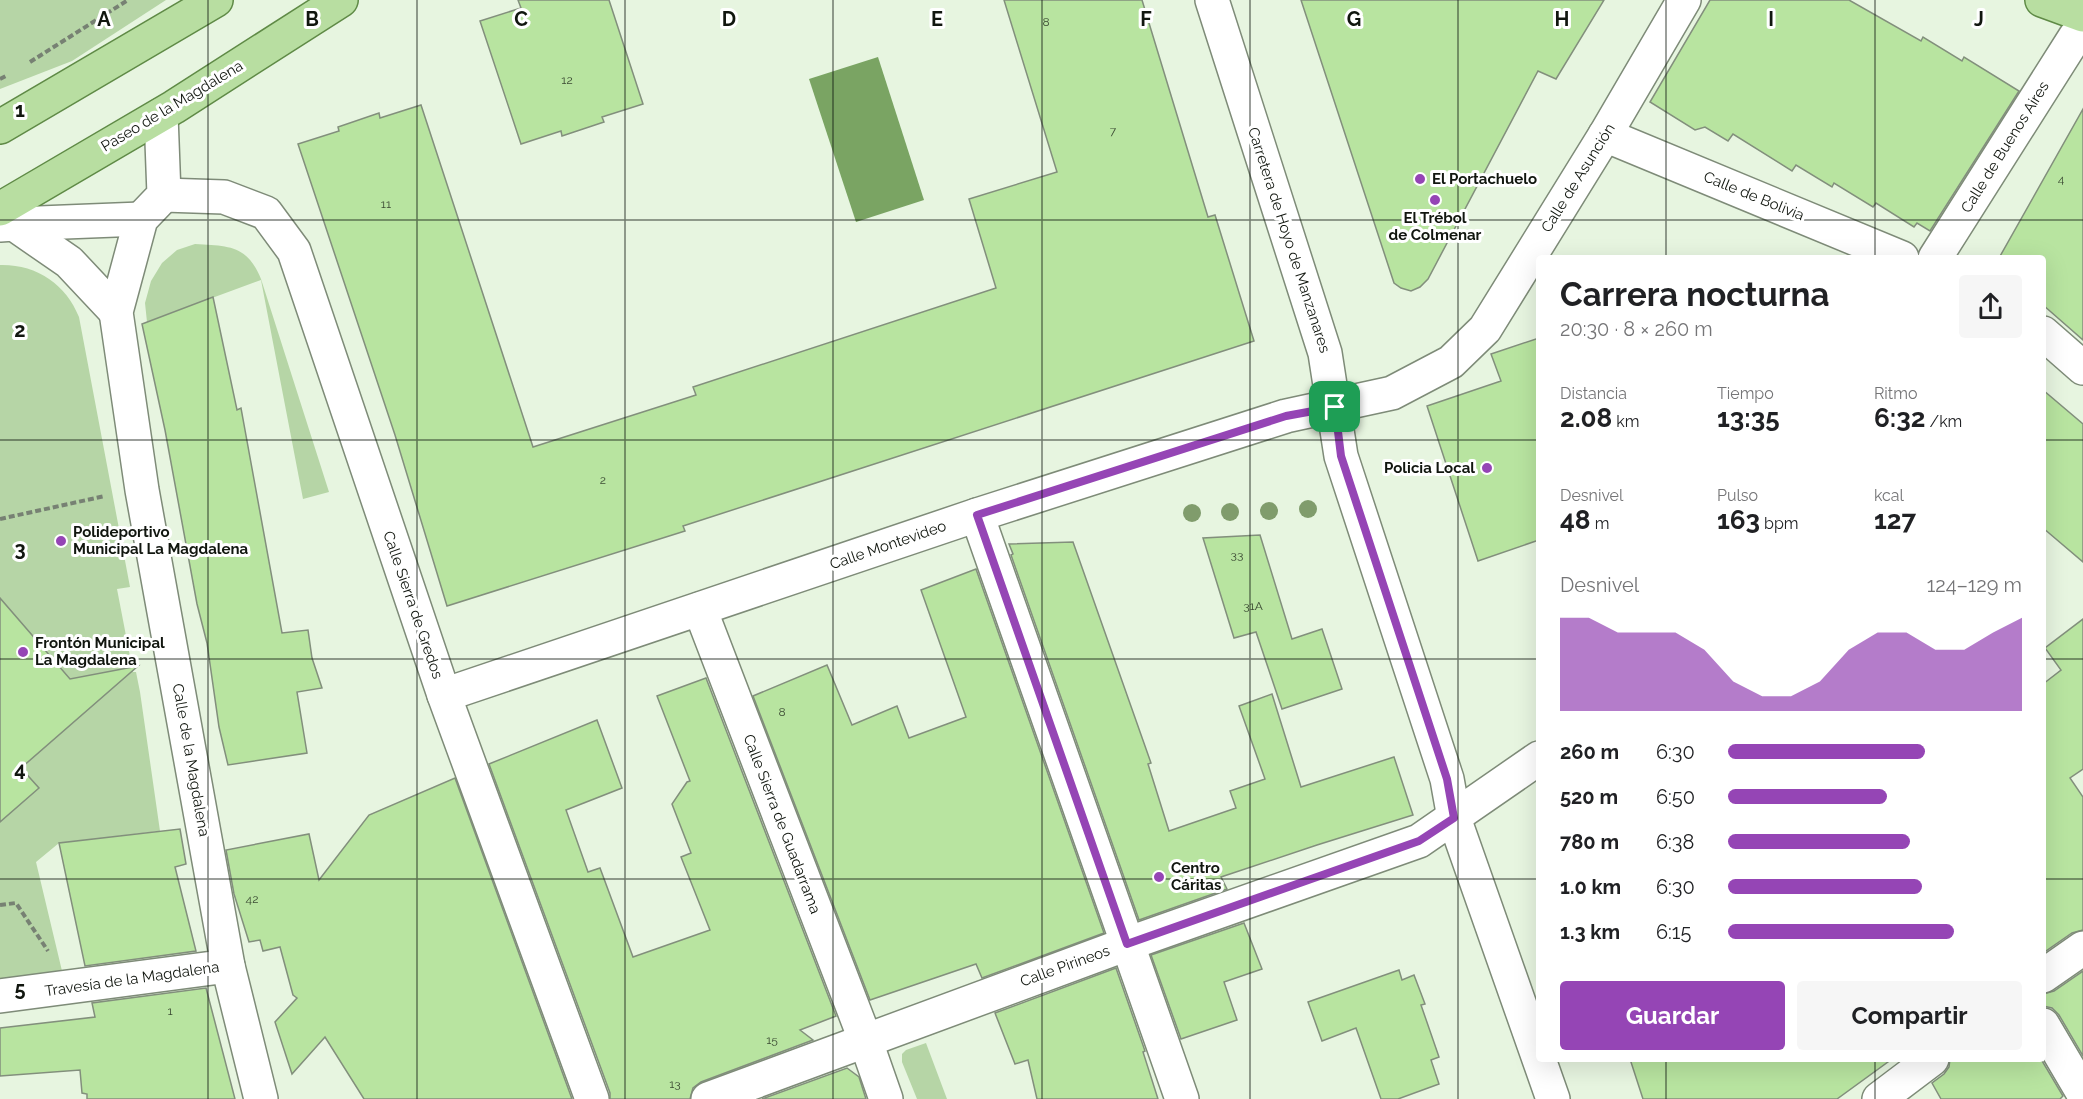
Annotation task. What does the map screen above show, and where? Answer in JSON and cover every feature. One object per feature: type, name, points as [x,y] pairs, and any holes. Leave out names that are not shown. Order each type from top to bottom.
[{"type":"main road","points":[[0,127],[216,0]]},
{"type":"main road","name":"Paseo de la Magdalena","points":[[5,219],[161,115],[341,0]]},
{"type":"street","name":"Carretera de Hoyo de Manzanares","points":[[1212,0],[1325,353],[1341,456],[1447,779],[1454,818],[1536,1051]]},
{"type":"street","name":"Calle de Asunción","points":[[1335,407],[1392,393],[1451,362],[1485,329],[1605,135],[1684,0]]},
{"type":"street","name":"Calle de Buenos Aires","points":[[1937,255],[2068,21]]},
{"type":"street","points":[[161,115],[164,195]]},
{"type":"street","name":"Calle de Bolivia","points":[[1605,135],[1895,255]]},
{"type":"street","name":"Calle de la Magdalena","points":[[164,195],[141,219],[116,312],[142,490],[228,966],[261,1099]]},
{"type":"street","name":"Calle Sierra de Gredos","points":[[164,195],[224,197],[266,213],[294,251],[444,695],[592,1099]]},
{"type":"street","points":[[5,219],[141,219]]},
{"type":"street","points":[[5,219],[69,262],[116,312]]},
{"type":"street","points":[[2046,336],[2083,368]]},
{"type":"street","name":"Calle Montevideo","points":[[444,695],[977,515],[1286,416],[1335,407]]},
{"type":"street","points":[[977,515],[1182,1099]]},
{"type":"street","name":"Calle Sierra de Guadarrama","points":[[700,609],[886,1099]]},
{"type":"street","points":[[1454,818],[1536,760]]},
{"type":"street","name":"Calle Pirineos","points":[[708,1099],[865,1039],[1419,841],[1454,818]]},
{"type":"street","points":[[2046,974],[2083,948]]},
{"type":"street","name":"Travesía de la Magdalena","points":[[0,996],[228,966]]},
{"type":"street","points":[[2046,1030],[2083,1093]]},
{"type":"street","name":"Carretera de Hoyo de Manzanares","points":[[1540,1062],[1553,1099]]},
{"type":"street","points":[[1879,1099],[1911,1089],[1930,1062]]},
{"type":"path","points":[[23,66],[128,0]]},
{"type":"path","points":[[0,79],[14,73]]},
{"type":"path","points":[[0,519],[142,490]]},
{"type":"path","points":[[0,905],[16,903],[72,987]]},
{"type":"shaded area","points":[[0,0],[166,0],[72,61],[0,89]]},
{"type":"shaded area","points":[[878,57],[924,200],[856,222],[809,79]]},
{"type":"shaded area","points":[[195,244],[236,249],[250,259],[256,268],[261,279],[329,492],[303,499],[261,280],[147,322],[145,303],[151,281],[162,263],[177,250]]},
{"type":"shaded area","name":"Polideportivo Municipal La Magdalena","points":[[0,265],[26,268],[48,278],[66,295],[79,317],[130,587],[117,589],[133,672],[136,672],[140,692],[160,831],[59,843],[36,862],[62,971],[0,981]]},
{"type":"shaded area","points":[[926,1043],[947,1099],[917,1099],[902,1062],[902,1054],[906,1050]]},
{"type":"building","points":[[518,0],[609,0],[643,104],[602,117],[604,122],[562,136],[561,131],[521,144],[480,21],[521,8]]},
{"type":"building","points":[[1004,0],[1142,0],[1208,217],[1215,215],[1254,341],[683,526],[685,531],[447,606],[395,435],[298,144],[339,131],[338,127],[379,113],[380,118],[421,105],[533,447],[696,395],[693,387],[996,288],[969,199],[1057,172]]},
{"type":"building","name":"El Portachuelo","points":[[1301,0],[1604,0],[1556,79],[1538,71],[1428,279],[1420,287],[1411,291],[1394,283]]},
{"type":"building","points":[[1710,0],[1849,0],[1921,41],[1923,37],[1962,61],[1964,57],[2019,91],[1930,231],[1917,223],[1914,227],[1876,203],[1873,207],[1834,183],[1832,187],[1796,165],[1792,171],[1733,134],[1728,141],[1705,127],[1695,130],[1650,102]]},
{"type":"building","points":[[2083,109],[2083,340],[2046,308],[2046,255],[2001,255]]},
{"type":"building","points":[[213,297],[237,410],[241,408],[282,633],[308,630],[312,658],[322,688],[297,692],[307,753],[228,765],[219,727],[207,643],[197,604],[165,430],[142,324]]},
{"type":"building","points":[[1536,339],[1536,541],[1478,561],[1427,406],[1501,381],[1491,354]]},
{"type":"building","points":[[2046,393],[2083,424],[2083,562],[2046,531]]},
{"type":"building","points":[[1260,535],[1292,639],[1322,629],[1342,689],[1282,709],[1256,632],[1234,638],[1203,538]]},
{"type":"building","points":[[1073,542],[1151,763],[1148,764],[1169,831],[1236,808],[1230,791],[1265,779],[1239,706],[1272,694],[1301,787],[1394,757],[1413,815],[1221,877],[1227,889],[1139,920],[1009,544]]},
{"type":"building","points":[[976,569],[1104,933],[982,978],[976,964],[870,1000],[753,696],[827,665],[852,725],[897,706],[909,738],[966,717],[921,590]]},
{"type":"building","name":"Frontón Municipal La Magdalena","points":[[0,598],[70,679],[138,666],[21,768],[39,788],[0,822]]},
{"type":"building","points":[[2083,619],[2083,769],[2070,778],[2083,797],[2083,930],[2072,933],[2046,951],[2046,682],[2061,670],[2046,647]]},
{"type":"building","points":[[706,678],[836,1016],[800,1030],[813,1040],[701,1082],[693,1088],[690,1099],[610,1099],[610,1093],[489,764],[597,720],[622,788],[566,810],[588,872],[600,868],[633,957],[710,930],[681,857],[691,853],[672,804],[690,781],[657,696]]},
{"type":"building","points":[[455,778],[572,1099],[364,1099],[325,1037],[292,1074],[275,1022],[297,998],[293,995],[280,947],[263,951],[260,940],[249,942],[234,894],[226,850],[309,834],[319,880],[369,815]]},
{"type":"building","points":[[180,829],[186,864],[175,867],[196,951],[85,966],[59,843]]},
{"type":"building","points":[[1244,923],[1262,969],[1224,982],[1237,1020],[1181,1039],[1151,955]]},
{"type":"building","points":[[1116,968],[1145,1051],[1143,1052],[1158,1099],[1037,1099],[1028,1060],[1015,1064],[995,1013]]},
{"type":"building","points":[[1399,970],[1402,980],[1414,975],[1425,1004],[1421,1005],[1439,1057],[1431,1060],[1439,1084],[1398,1099],[1381,1099],[1356,1028],[1322,1041],[1308,1002]]},
{"type":"building","points":[[2083,971],[2083,1056],[2059,1015],[2052,1008],[2046,1007],[2046,993],[2054,991]]},
{"type":"building","points":[[206,988],[235,1099],[87,1099],[87,1094],[82,1093],[80,1070],[0,1076],[0,1028],[95,1017],[92,1003]]},
{"type":"building","points":[[1631,1062],[1888,1062],[1837,1099],[1643,1099]]},
{"type":"building","points":[[1950,1062],[2043,1062],[2063,1096],[2060,1099],[1941,1099],[1932,1083],[1949,1067]]},
{"type":"building","points":[[847,1068],[859,1077],[866,1099],[762,1099]]},
{"type":"place","name":"El Portachuelo","points":[[1420,179]]},
{"type":"place","name":"El Trébol de Colmenar","points":[[1435,200]]},
{"type":"place","name":"Policia Local","points":[[1487,468]]},
{"type":"place","name":"Polideportivo Municipal La Magdalena","points":[[61,541]]},
{"type":"place","name":"Frontón Municipal La Magdalena","points":[[23,652]]},
{"type":"place","name":"Centro Cáritas","points":[[1159,877]]},
{"type":"route","points":[[1335,407],[1341,456],[1447,779],[1454,818],[1419,841],[1127,944],[977,515],[1286,416],[1335,407]]}]
